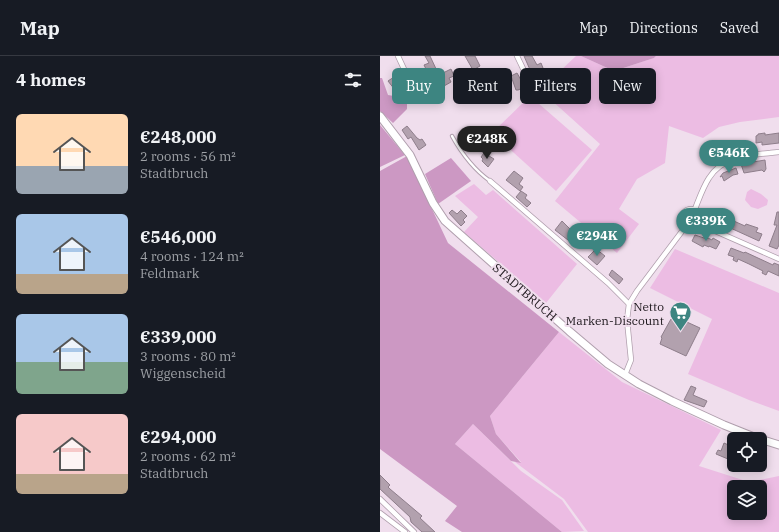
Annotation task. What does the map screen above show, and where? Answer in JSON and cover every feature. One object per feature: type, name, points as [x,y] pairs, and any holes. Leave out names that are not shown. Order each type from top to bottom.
[{"type":"street","points":[[398,56],[404,68]]},
{"type":"street","points":[[517,56],[523,68]]},
{"type":"street","name":"STADTBRUCH","points":[[380,116],[410,155],[437,210],[445,221],[595,353],[625,375],[672,401],[742,432]]},
{"type":"street","points":[[695,209],[707,181],[721,165],[737,157],[779,152]]},
{"type":"street","points":[[490,181],[608,283],[629,304]]},
{"type":"street","points":[[695,209],[701,216],[698,225],[692,228],[686,226],[682,220],[683,214],[686,210],[695,209]]},
{"type":"street","points":[[700,222],[713,230],[779,259]]},
{"type":"street","points":[[625,375],[630,366],[631,360],[626,320],[629,304],[636,291],[686,226]]},
{"type":"street","name":"STADTBRUCH","points":[[767,441],[779,445]]},
{"type":"street","points":[[380,499],[414,532]]},
{"type":"street","points":[[380,513],[405,532]]},
{"type":"lane","points":[[452,136],[462,154],[481,174],[490,181]]},
{"type":"shaded area","points":[[576,56],[581,56],[607,68],[599,68],[599,104],[656,104],[656,68],[623,68],[656,56],[779,56],[779,117],[740,122],[719,127],[703,138],[669,126],[665,163],[637,179],[619,209],[639,224],[617,253],[555,201],[600,144],[556,104],[591,104],[591,68],[563,68]]},
{"type":"shaded area","points":[[581,56],[656,56],[623,68],[607,68]]},
{"type":"shaded area","points":[[380,78],[382,78],[388,95],[392,96],[392,104],[407,104],[407,109],[393,123],[380,111]]},
{"type":"shaded area","points":[[522,104],[539,104],[592,150],[556,191],[492,133]]},
{"type":"shaded area","points":[[380,125],[405,155],[380,167]]},
{"type":"shaded area","points":[[407,156],[448,243],[559,332],[490,416],[496,434],[521,463],[511,461],[473,424],[455,444],[562,532],[462,532],[445,521],[457,506],[380,449],[380,171]]},
{"type":"shaded area","points":[[451,158],[471,181],[438,204],[425,174]]},
{"type":"shaded area","points":[[474,184],[486,195],[493,190],[577,264],[546,303],[464,232],[478,217],[455,196]]},
{"type":"shaded area","points":[[751,189],[761,194],[768,200],[767,205],[758,209],[751,207],[745,200],[747,192]]},
{"type":"shaded area","points":[[675,249],[779,293],[779,411],[688,374],[712,319],[650,288]]},
{"type":"shaded area","points":[[559,332],[622,382],[721,430],[699,466],[743,480],[727,480],[727,520],[767,520],[767,480],[759,480],[779,476],[779,532],[588,532],[564,499],[515,462],[521,462],[496,434],[490,416]]},
{"type":"shaded area","points":[[473,424],[521,471],[562,500],[584,531],[562,532],[455,444]]},
{"type":"building","points":[[425,56],[430,56],[436,68],[426,68],[424,65],[429,63]]},
{"type":"building","points":[[465,56],[475,56],[480,66],[472,68]]},
{"type":"building","points":[[524,56],[532,56],[537,65],[541,63],[543,68],[529,68]]},
{"type":"building","points":[[451,69],[453,76],[449,78],[451,82],[445,85],[445,72]]},
{"type":"building","points":[[517,73],[520,78],[520,89],[516,90],[512,76]]},
{"type":"building","points":[[392,78],[392,86],[388,81]]},
{"type":"building","points":[[407,126],[417,138],[420,140],[422,139],[426,145],[419,150],[411,137],[408,139],[402,130]]},
{"type":"building","points":[[765,133],[765,135],[779,133],[779,143],[762,145],[762,142],[756,143],[756,136],[758,134]]},
{"type":"building","points":[[723,142],[724,145],[727,144],[730,151],[718,155],[714,147]]},
{"type":"building","points":[[484,153],[494,159],[488,167],[482,161],[483,159],[481,157]]},
{"type":"building","points":[[765,160],[766,169],[764,172],[762,170],[744,173],[741,164]]},
{"type":"building","points":[[736,168],[738,174],[733,175],[724,181],[722,176],[720,177],[723,173]]},
{"type":"building","points":[[514,171],[523,178],[519,184],[523,187],[520,191],[506,180]]},
{"type":"building","points":[[521,191],[527,195],[525,198],[531,203],[527,207],[516,197]]},
{"type":"building","points":[[452,210],[457,214],[461,210],[467,216],[463,220],[465,222],[461,226],[449,213]]},
{"type":"building","points":[[777,212],[779,212],[779,245],[777,249],[769,246],[777,225],[774,225]]},
{"type":"building","points":[[718,214],[745,226],[746,224],[758,228],[756,232],[762,234],[759,241],[715,221]]},
{"type":"building","points":[[562,221],[574,233],[575,231],[584,239],[577,247],[555,230]]},
{"type":"building","points":[[695,235],[712,240],[713,238],[720,242],[716,249],[704,245],[703,247],[692,241]]},
{"type":"building","points":[[731,248],[744,253],[745,252],[773,265],[774,263],[779,265],[779,276],[768,271],[766,275],[762,273],[763,271],[738,259],[737,262],[733,260],[734,257],[728,255]]},
{"type":"building","points":[[596,249],[605,256],[597,265],[588,257]]},
{"type":"building","points":[[612,270],[623,279],[619,284],[609,275]]},
{"type":"building","name":"Netto Marken-Discount","points":[[678,318],[700,328],[686,356],[660,344],[661,337],[671,319],[676,321]]},
{"type":"building","points":[[691,386],[696,388],[693,395],[707,401],[704,407],[684,400]]},
{"type":"building","points":[[724,443],[727,444],[727,459],[716,454],[718,450],[721,451]]},
{"type":"building","points":[[380,475],[390,485],[388,487],[422,516],[420,518],[435,532],[422,532],[411,522],[410,517],[380,489]]},
{"type":"place","name":"Netto Marken-Discount","points":[[680,332]]}]
